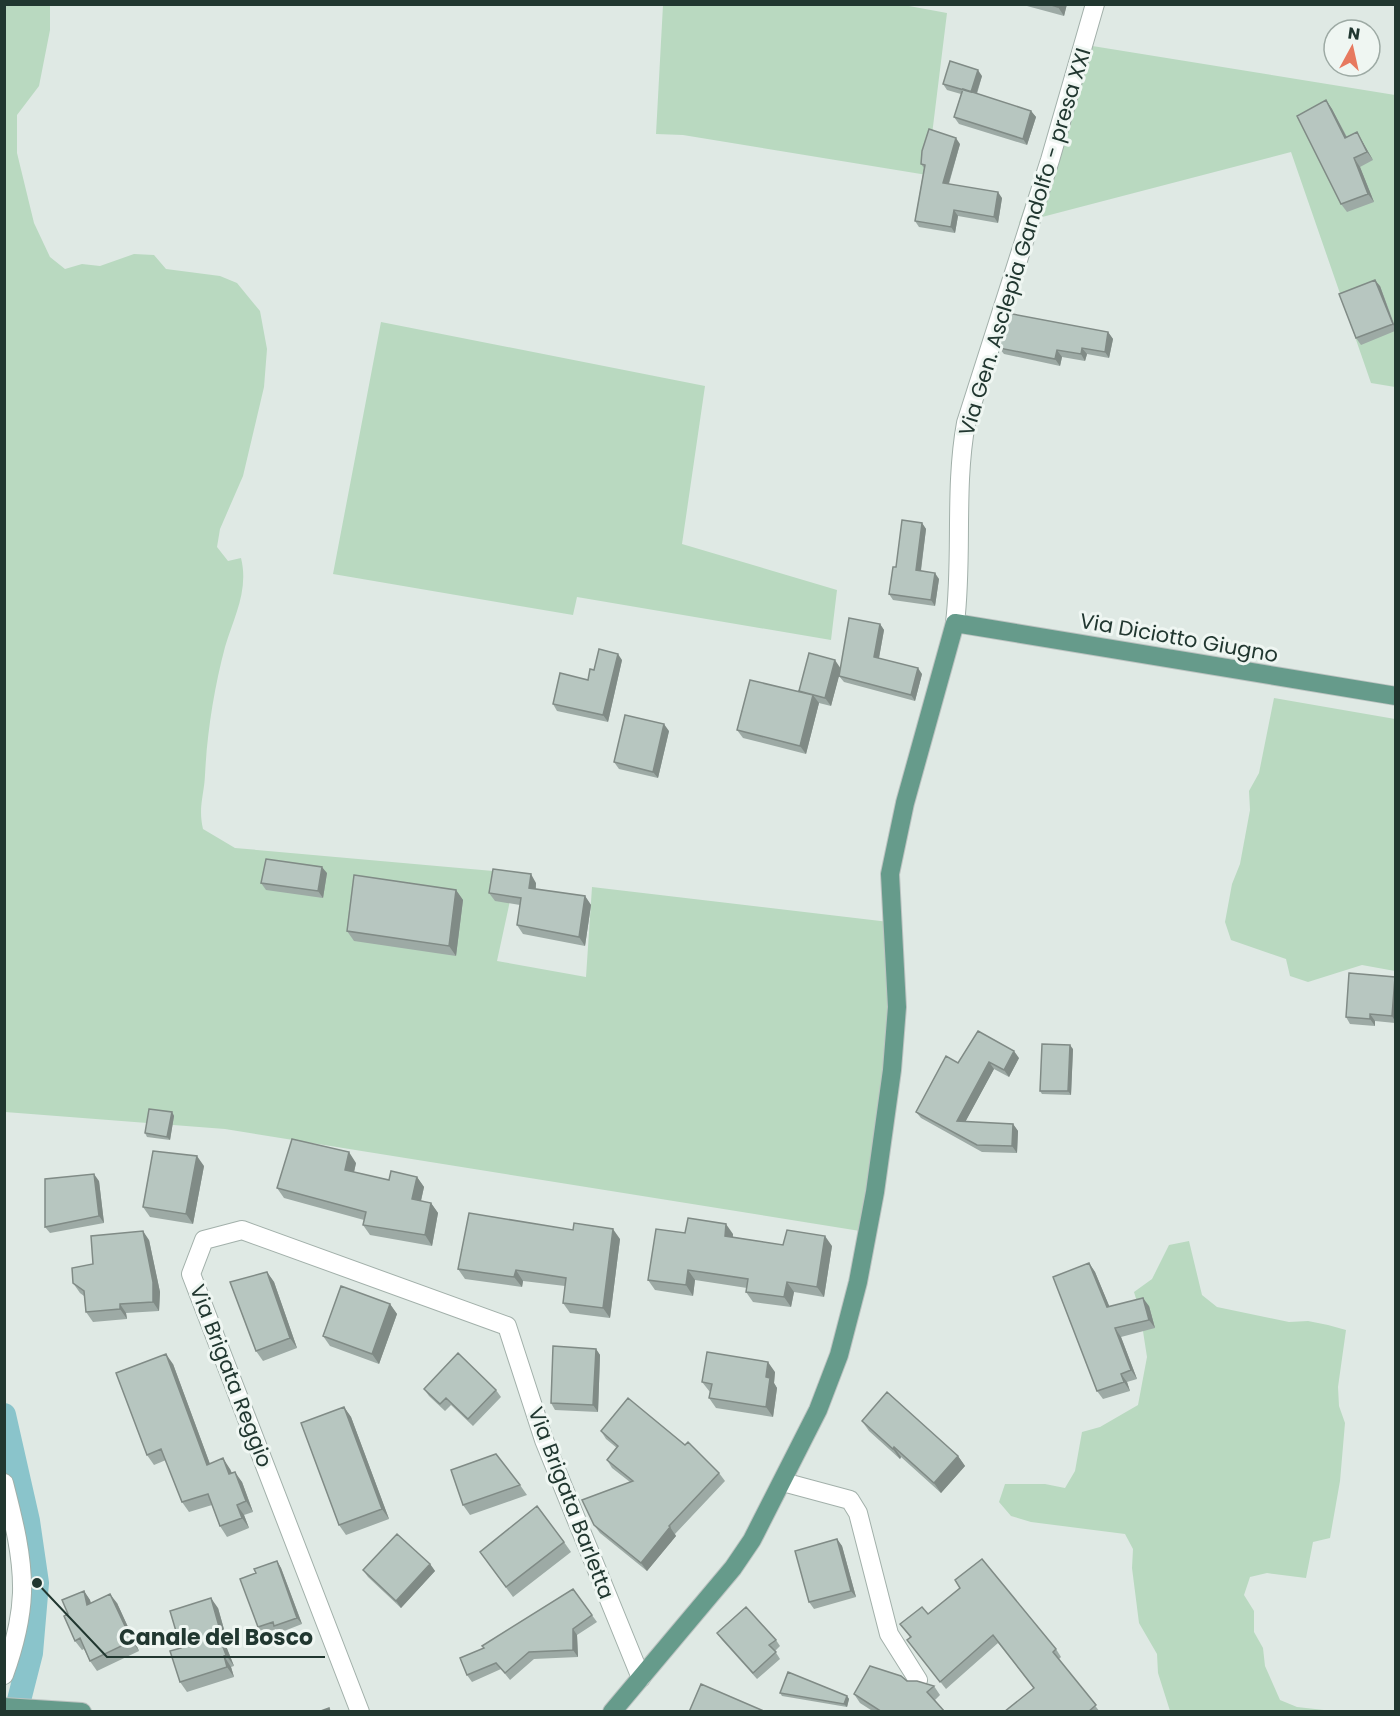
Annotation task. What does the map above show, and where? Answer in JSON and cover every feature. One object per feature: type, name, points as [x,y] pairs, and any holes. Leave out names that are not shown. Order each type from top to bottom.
[{"type":"main road","name":"Via Diciotto Giugno","points":[[955,623],[1395,696]]},
{"type":"main road","points":[[612,1712],[733,1568],[752,1540],[818,1410],[831,1377],[858,1282],[875,1192],[897,1007],[890,874],[905,803],[955,623]]},
{"type":"main road","points":[[6,1707],[39,1707],[82,1712]]},
{"type":"street","name":"Via Gen. Asclepia Gandolfo - presa XXI","points":[[955,623],[959,588],[960,457],[966,423],[1050,160],[1095,4]]},
{"type":"street","name":"Via Brigata Reggio","points":[[360,1712],[191,1274],[204,1240],[242,1230],[507,1326]]},
{"type":"street","name":"Via Brigata Barletta","points":[[507,1326],[544,1440],[641,1678]]},
{"type":"street","points":[[783,1482],[850,1500],[858,1513],[889,1634],[918,1680]]},
{"type":"street","points":[[4,1483],[17,1540],[22,1593],[11,1656],[4,1675]]},
{"type":"green space","points":[[898,4],[947,13],[927,175],[683,135],[656,134],[663,5]]},
{"type":"green space","points":[[4,5],[50,5],[50,30],[39,86],[17,115],[17,153],[34,223],[50,257],[65,269],[82,264],[100,266],[134,254],[154,255],[166,269],[220,276],[237,283],[260,311],[267,349],[264,387],[243,476],[220,529],[217,547],[228,561],[241,558],[243,581],[242,592],[221,663],[212,711],[201,808],[203,829],[235,848],[516,873],[497,961],[586,977],[592,887],[889,922],[886,975],[889,1029],[882,1114],[860,1231],[225,1129],[5,1112]]},
{"type":"green space","points":[[1080,44],[1395,95],[1395,387],[1371,383],[1291,152],[1019,223]]},
{"type":"green space","points":[[381,322],[705,386],[682,544],[837,590],[831,640],[577,597],[573,615],[333,574]]},
{"type":"green space","points":[[1274,698],[1395,719],[1395,971],[1362,965],[1308,982],[1290,976],[1286,959],[1231,940],[1225,922],[1232,884],[1240,864],[1250,810],[1249,791],[1259,773]]},
{"type":"green space","points":[[1189,1241],[1202,1295],[1217,1307],[1289,1322],[1308,1321],[1346,1330],[1338,1387],[1339,1406],[1345,1423],[1340,1481],[1330,1538],[1313,1542],[1306,1578],[1267,1573],[1250,1577],[1244,1595],[1254,1611],[1254,1632],[1263,1648],[1265,1666],[1280,1700],[1297,1707],[1333,1711],[1170,1711],[1158,1673],[1157,1654],[1139,1623],[1132,1568],[1133,1549],[1125,1534],[1031,1522],[1011,1516],[999,1502],[1005,1484],[1045,1484],[1065,1488],[1075,1471],[1082,1432],[1100,1427],[1138,1405],[1147,1357],[1140,1312],[1134,1292],[1152,1279],[1169,1245]]},
{"type":"building","points":[[950,61],[978,70],[971,92],[943,84]]},
{"type":"building","points":[[963,89],[1031,111],[1023,139],[954,117]]},
{"type":"building","points":[[1326,100],[1345,138],[1357,132],[1367,152],[1354,158],[1368,194],[1341,204],[1297,116]]},
{"type":"building","points":[[929,129],[956,138],[943,183],[998,192],[994,217],[954,210],[951,227],[915,221],[925,165],[921,164],[922,151]]},
{"type":"building","points":[[1375,280],[1393,324],[1356,338],[1339,294]]},
{"type":"building","points":[[1007,313],[1108,332],[1105,352],[1082,348],[1081,354],[1057,350],[1055,359],[999,348]]},
{"type":"building","points":[[902,520],[922,523],[916,570],[935,573],[931,600],[889,594],[893,567],[896,567]]},
{"type":"building","points":[[849,618],[880,624],[874,657],[918,668],[911,695],[839,676]]},
{"type":"building","points":[[599,649],[618,654],[603,715],[553,704],[560,673],[588,680],[590,669],[594,670]]},
{"type":"building","points":[[809,653],[835,660],[825,698],[799,691]]},
{"type":"building","points":[[750,680],[813,695],[800,746],[737,730]]},
{"type":"building","points":[[625,715],[664,724],[653,772],[614,762]]},
{"type":"building","points":[[266,859],[322,867],[318,891],[261,883]]},
{"type":"building","points":[[493,869],[531,874],[529,888],[585,896],[579,937],[517,925],[521,898],[489,893]]},
{"type":"building","points":[[354,875],[456,890],[449,946],[347,931]]},
{"type":"building","points":[[1349,973],[1395,977],[1392,1016],[1370,1014],[1370,1019],[1346,1017]]},
{"type":"building","points":[[978,1031],[1014,1051],[1004,1070],[989,1062],[957,1121],[1013,1124],[1012,1146],[977,1145],[916,1112],[946,1056],[958,1063]]},
{"type":"building","points":[[1042,1044],[1070,1045],[1068,1091],[1040,1091]]},
{"type":"building","points":[[149,1109],[172,1112],[167,1137],[145,1133]]},
{"type":"building","points":[[292,1139],[349,1152],[345,1170],[389,1180],[391,1171],[417,1177],[412,1199],[431,1203],[425,1235],[363,1225],[366,1212],[277,1188]]},
{"type":"building","points":[[153,1151],[197,1156],[186,1214],[143,1207]]},
{"type":"building","points":[[94,1174],[99,1216],[45,1227],[45,1179]]},
{"type":"building","points":[[469,1213],[573,1230],[574,1223],[613,1229],[603,1308],[563,1303],[566,1278],[516,1270],[514,1277],[458,1269]]},
{"type":"building","points":[[688,1218],[726,1224],[725,1236],[783,1245],[787,1230],[825,1236],[817,1287],[787,1282],[784,1297],[746,1292],[748,1279],[688,1270],[686,1285],[648,1280],[656,1229],[685,1233]]},
{"type":"building","points":[[143,1231],[153,1282],[153,1302],[120,1304],[120,1309],[86,1312],[84,1291],[73,1283],[72,1268],[93,1264],[91,1236]]},
{"type":"building","points":[[1089,1263],[1107,1307],[1143,1298],[1149,1320],[1115,1328],[1131,1370],[1121,1374],[1124,1382],[1097,1391],[1053,1277]]},
{"type":"building","points":[[267,1272],[290,1338],[256,1351],[230,1282]]},
{"type":"building","points":[[341,1286],[390,1304],[372,1354],[323,1336]]},
{"type":"building","points":[[553,1346],[596,1349],[593,1405],[551,1403]]},
{"type":"building","points":[[707,1352],[768,1362],[766,1377],[770,1378],[766,1407],[709,1398],[712,1384],[702,1382]]},
{"type":"building","points":[[458,1353],[496,1390],[468,1419],[446,1398],[440,1404],[424,1389]]},
{"type":"building","points":[[166,1354],[207,1465],[223,1458],[229,1474],[235,1472],[246,1501],[237,1505],[242,1518],[220,1526],[208,1494],[182,1502],[161,1449],[147,1455],[116,1373]]},
{"type":"building","points":[[887,1392],[958,1456],[934,1483],[862,1421]]},
{"type":"building","points":[[628,1398],[685,1445],[688,1442],[719,1473],[669,1526],[641,1563],[594,1525],[582,1500],[633,1481],[607,1460],[618,1446],[601,1431]]},
{"type":"building","points":[[344,1407],[382,1509],[339,1525],[301,1423]]},
{"type":"building","points":[[496,1454],[520,1485],[463,1505],[451,1470]]},
{"type":"building","points":[[537,1506],[564,1542],[506,1587],[480,1552]]},
{"type":"building","points":[[397,1534],[430,1564],[396,1601],[363,1570]]},
{"type":"building","points":[[837,1539],[851,1591],[809,1602],[795,1551]]},
{"type":"building","points":[[982,1559],[1056,1649],[1053,1652],[1096,1705],[1088,1712],[1004,1712],[1034,1688],[993,1635],[940,1682],[907,1640],[911,1637],[900,1624],[922,1607],[928,1614],[960,1588],[955,1580]]},
{"type":"building","points":[[277,1561],[297,1618],[274,1626],[273,1622],[258,1627],[240,1579],[256,1573],[254,1569]]},
{"type":"building","points":[[573,1589],[592,1615],[573,1629],[573,1650],[529,1652],[505,1673],[496,1663],[467,1675],[460,1658],[484,1648],[482,1646]]},
{"type":"building","points":[[84,1591],[87,1605],[110,1594],[132,1641],[90,1661],[80,1638],[75,1641],[64,1616],[68,1614],[62,1600]]},
{"type":"building","points":[[211,1598],[227,1667],[180,1682],[170,1651],[181,1648],[170,1611]]},
{"type":"building","points":[[746,1607],[776,1640],[769,1645],[776,1652],[753,1673],[717,1633]]},
{"type":"building","points":[[870,1666],[901,1676],[907,1681],[917,1681],[934,1686],[927,1692],[945,1712],[882,1712],[854,1694]]},
{"type":"building","points":[[788,1672],[847,1696],[844,1704],[780,1693]]},
{"type":"building","points":[[701,1684],[766,1712],[689,1712]]},
{"type":"building","points":[[329,1708],[330,1712],[318,1712]]},
{"type":"waterway","points":[[4,1415],[28,1521],[37,1583],[31,1653],[16,1712]]},
{"type":"place","name":"Canale del Bosco","points":[[37,1583]]}]
